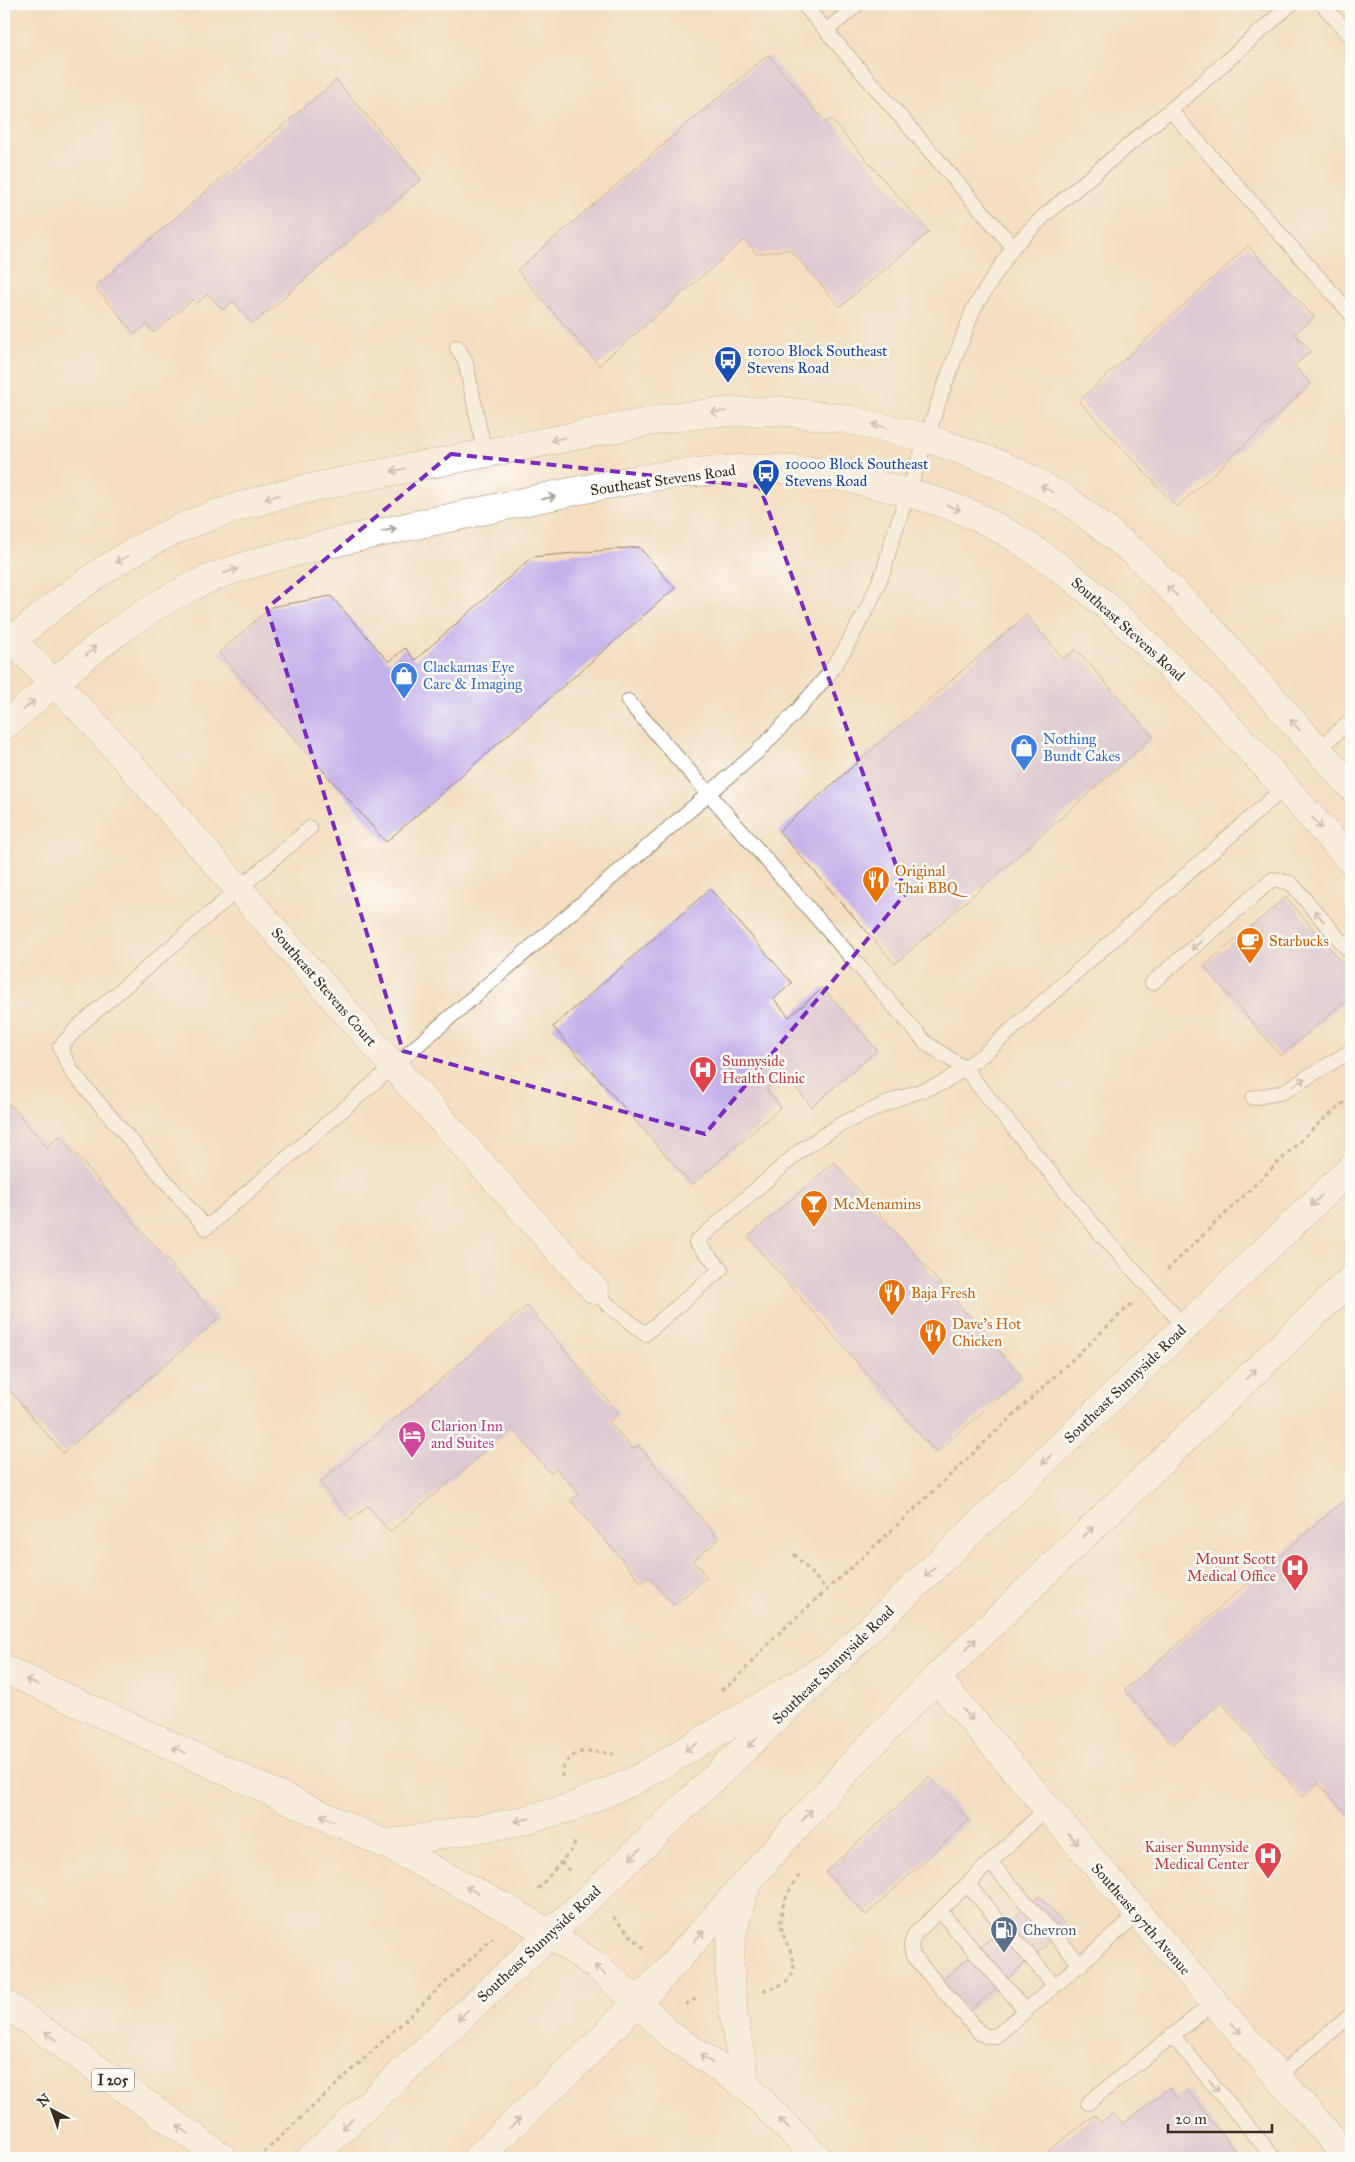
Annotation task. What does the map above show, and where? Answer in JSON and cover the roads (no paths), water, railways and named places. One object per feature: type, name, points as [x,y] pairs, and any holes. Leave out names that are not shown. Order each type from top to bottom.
[{"type":"main road","points":[[54,683],[7,640],[111,564],[161,537],[206,518],[256,501],[336,482],[669,418],[721,412],[781,411],[846,419],[927,438],[1002,465],[1070,502],[1134,552],[1206,625],[1351,787]]},
{"type":"main road","name":"Southeast Stevens Road","points":[[4,726],[109,636],[191,586],[263,560],[340,540],[619,484],[705,471],[745,468],[811,471],[908,492],[991,524],[1035,550],[1077,580],[1115,613],[1218,712],[1351,861]]},
{"type":"main road","name":"Southeast Stevens Court","points":[[54,683],[91,720],[394,1067],[595,1290]]},
{"type":"main road","name":"Southeast Sunnyside Road","points":[[310,2158],[839,1660],[1351,1168]]},
{"type":"main road","points":[[478,2157],[583,2058],[747,1884],[848,1769],[936,1678],[1351,1279]]},
{"type":"main road","points":[[385,1844],[513,1823],[569,1808],[634,1781],[839,1660]]},
{"type":"main road","points":[[4,1669],[385,1844],[515,1913],[550,1934],[595,1965],[637,2001],[669,2034],[746,2086],[818,2158]]},
{"type":"main road","name":"Southeast 97th Avenue","points":[[936,1678],[1137,1915],[1348,2158]]},
{"type":"main road","points":[[746,2086],[731,1996],[730,1954],[735,1921],[747,1884]]},
{"type":"main road","name":"I 205","points":[[4,2003],[223,2158]]},
{"type":"lane","points":[[803,4],[1013,247]]},
{"type":"lane","points":[[827,30],[858,4]]},
{"type":"lane","points":[[310,828],[80,1024],[60,1047],[72,1072],[206,1228],[756,753],[797,711],[827,676],[840,657],[870,603],[885,567],[908,492],[974,308],[1013,247],[1044,215],[1170,110],[1291,4]]},
{"type":"lane","points":[[1322,4],[1351,36]]},
{"type":"lane","points":[[1170,110],[1351,314]]},
{"type":"lane","points":[[457,347],[465,360],[485,454]]},
{"type":"lane","points":[[628,700],[926,1043],[964,1068],[1100,1233],[1185,1326]]},
{"type":"lane","points":[[1318,750],[1351,720]]},
{"type":"lane","points":[[595,1290],[607,1304],[645,1334],[720,1269],[696,1242],[802,1150],[841,1124],[897,1099],[943,1082],[984,1054],[1285,787]]},
{"type":"lane","points":[[1152,983],[1273,879],[1291,883],[1351,953]]},
{"type":"lane","points":[[1253,1098],[1283,1092],[1351,1051]]},
{"type":"lane","points":[[1047,1808],[914,1935],[911,1946],[913,1956],[980,2033],[986,2036],[996,2036],[1137,1915]]},
{"type":"lane","points":[[991,1863],[1081,1965]]},
{"type":"lane","points":[[968,1885],[1055,1986]]},
{"type":"lane","points":[[940,1911],[1026,2011]]},
{"type":"lane","points":[[1088,2103],[1213,2003]]},
{"type":"lane","points":[[1278,2076],[1351,2015]]},
{"type":"lane","points":[[1172,2035],[1274,2158]]},
{"type":"place","name":"10100 Block Southeast Stevens Road","points":[[728,384]]},
{"type":"place","name":"10000 Block Southeast Stevens Road","points":[[766,497]]},
{"type":"place","name":"Clackamas Eye Care & Imaging","points":[[404,700]]},
{"type":"place","name":"Nothing Bundt Cakes","points":[[1024,772]]},
{"type":"place","name":"Original Thai BBQ","points":[[876,904]]},
{"type":"place","name":"Starbucks","points":[[1250,965]]},
{"type":"place","name":"Sunnyside Health Clinic","points":[[703,1094]]},
{"type":"place","name":"McMenamins","points":[[814,1228]]},
{"type":"place","name":"Baja Fresh","points":[[892,1317]]},
{"type":"place","name":"Dave's Hot Chicken","points":[[933,1357]]},
{"type":"place","name":"Clarion Inn and Suites","points":[[412,1459]]},
{"type":"place","name":"Mount Scott Medical Office","points":[[1295,1592]]},
{"type":"place","name":"Kaiser Sunnyside Medical Center","points":[[1268,1880]]},
{"type":"place","name":"Chevron","points":[[1004,1954]]}]
